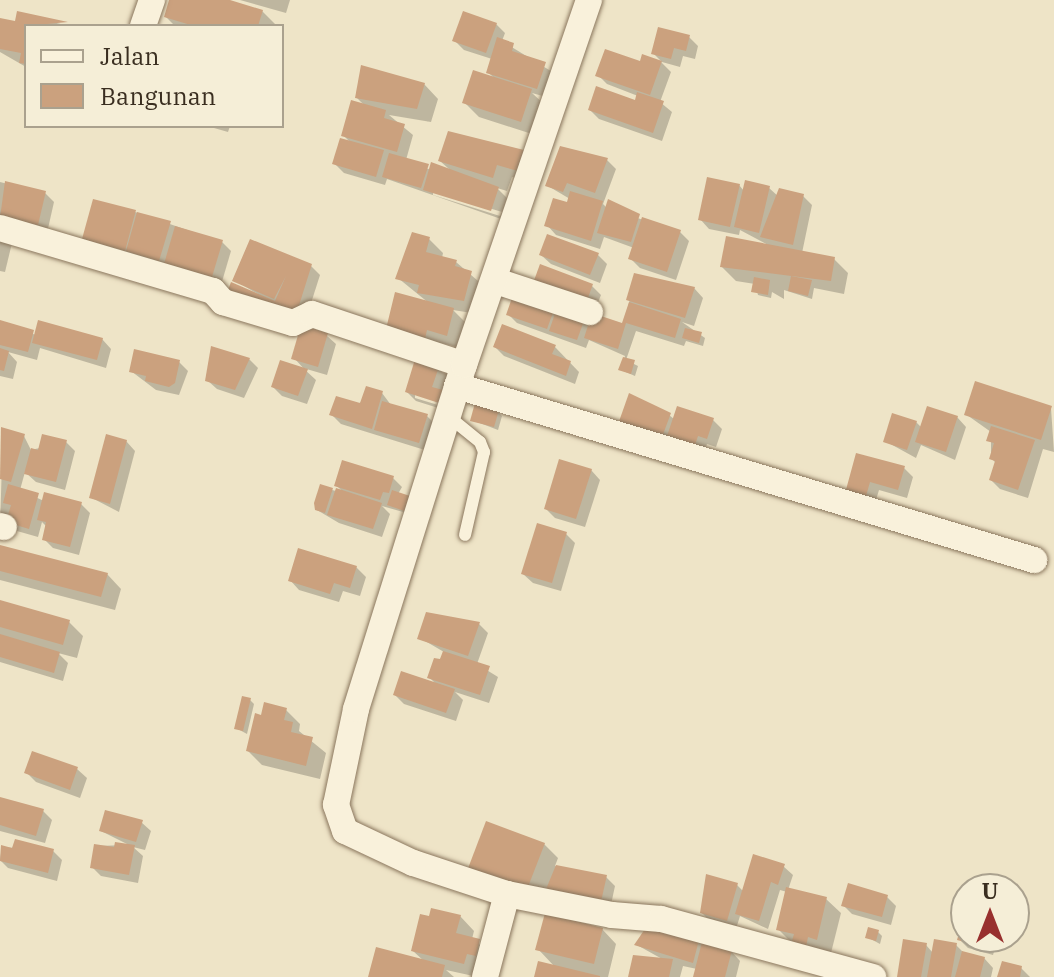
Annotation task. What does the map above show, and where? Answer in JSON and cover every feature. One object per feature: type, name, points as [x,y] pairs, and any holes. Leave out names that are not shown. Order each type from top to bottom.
[{"type":"street","points":[[144,24],[152,0]]},
{"type":"street","points":[[589,0],[496,281],[461,375],[356,709],[337,819],[345,831],[413,863],[507,894],[612,915],[661,919],[873,977]]},
{"type":"street","points":[[0,228],[213,291],[223,302],[293,323],[312,314],[461,375],[1034,560]]},
{"type":"street","points":[[496,281],[590,312]]},
{"type":"street","points":[[485,977],[507,894]]},
{"type":"lane","points":[[448,416],[480,442],[484,452],[465,535]]},
{"type":"building","points":[[169,0],[230,0],[263,10],[259,24],[187,24],[164,17]]},
{"type":"building","points":[[17,11],[68,22],[24,24],[24,64],[19,63],[21,53],[0,49],[0,18],[15,21]]},
{"type":"building","points":[[463,11],[497,23],[486,53],[452,41]]},
{"type":"building","points":[[658,27],[690,35],[686,51],[674,48],[671,59],[651,54]]},
{"type":"building","points":[[497,37],[514,43],[512,51],[546,62],[537,89],[486,73]]},
{"type":"building","points":[[605,49],[640,61],[642,54],[662,61],[650,95],[595,76]]},
{"type":"building","points":[[361,65],[425,83],[417,109],[355,98]]},
{"type":"building","points":[[473,70],[532,89],[521,122],[462,103]]},
{"type":"building","points":[[596,86],[635,100],[637,92],[664,101],[653,133],[588,110]]},
{"type":"building","points":[[351,100],[386,110],[384,118],[405,124],[397,152],[341,136]]},
{"type":"building","points":[[448,131],[532,152],[525,173],[497,165],[493,178],[438,161]]},
{"type":"building","points":[[340,138],[384,150],[376,177],[332,164]]},
{"type":"building","points":[[560,146],[608,158],[595,193],[567,183],[563,192],[545,186]]},
{"type":"building","points":[[389,153],[429,164],[421,188],[382,177]]},
{"type":"building","points":[[431,162],[499,187],[491,211],[423,190]]},
{"type":"building","points":[[707,177],[740,184],[730,227],[698,220]]},
{"type":"building","points":[[745,180],[770,186],[759,233],[734,227]]},
{"type":"building","points":[[5,181],[46,191],[38,225],[0,218]]},
{"type":"building","points":[[779,188],[804,194],[793,245],[760,237]]},
{"type":"building","points":[[570,191],[603,201],[591,241],[544,226],[553,198],[567,202]]},
{"type":"building","points":[[93,199],[136,210],[125,251],[82,239]]},
{"type":"building","points":[[608,199],[640,214],[631,242],[597,233]]},
{"type":"building","points":[[137,212],[171,221],[159,261],[126,251]]},
{"type":"building","points":[[642,217],[681,230],[667,272],[628,259]]},
{"type":"building","points":[[175,226],[223,240],[212,277],[164,264]]},
{"type":"building","points":[[412,232],[430,237],[426,252],[457,260],[455,266],[472,271],[464,301],[417,293],[419,285],[395,279]]},
{"type":"building","points":[[547,234],[599,253],[590,275],[539,255]]},
{"type":"building","points":[[726,236],[835,257],[831,281],[720,267]]},
{"type":"building","points":[[250,239],[312,264],[296,315],[227,293],[231,282],[275,301],[286,276],[274,299],[232,281]]},
{"type":"building","points":[[540,264],[593,284],[585,306],[532,286]]},
{"type":"building","points":[[634,273],[695,287],[685,318],[626,300]]},
{"type":"building","points":[[791,276],[812,280],[808,296],[788,291]]},
{"type":"building","points":[[754,277],[770,280],[768,295],[751,292]]},
{"type":"building","points":[[395,292],[454,308],[447,336],[427,330],[425,339],[386,329]]},
{"type":"building","points":[[514,292],[555,307],[547,329],[506,315]]},
{"type":"building","points":[[629,302],[681,319],[675,338],[626,323],[618,349],[584,338],[592,313],[622,323]]},
{"type":"building","points":[[557,308],[585,318],[577,340],[549,331]]},
{"type":"building","points":[[0,320],[34,330],[28,352],[0,345]]},
{"type":"building","points":[[38,320],[103,338],[97,360],[32,343]]},
{"type":"building","points":[[502,324],[556,345],[552,354],[571,361],[566,376],[493,347]]},
{"type":"building","points":[[301,325],[328,333],[318,367],[291,359]]},
{"type":"building","points":[[685,328],[702,332],[699,343],[682,338]]},
{"type":"building","points":[[211,346],[250,358],[235,390],[205,381]]},
{"type":"building","points":[[0,348],[9,351],[4,371],[0,370]]},
{"type":"building","points":[[134,349],[180,360],[175,383],[169,387],[145,381],[146,376],[129,372]]},
{"type":"building","points":[[416,356],[440,364],[432,387],[443,390],[439,403],[405,392]]},
{"type":"building","points":[[623,357],[635,360],[631,374],[618,370]]},
{"type":"building","points":[[280,360],[308,369],[298,396],[271,387]]},
{"type":"building","points":[[975,381],[1052,406],[1041,440],[964,415]]},
{"type":"building","points":[[366,386],[383,391],[372,429],[329,415],[336,396],[360,403]]},
{"type":"building","points":[[629,393],[671,413],[659,445],[616,430]]},
{"type":"building","points":[[382,401],[428,414],[419,443],[374,430]]},
{"type":"building","points":[[475,403],[499,410],[494,427],[470,421]]},
{"type":"building","points":[[677,406],[714,418],[707,439],[698,436],[693,451],[665,442]]},
{"type":"building","points":[[927,406],[958,416],[946,452],[915,442]]},
{"type":"building","points":[[892,413],[917,421],[907,450],[883,442]]},
{"type":"building","points":[[991,426],[1035,440],[1018,490],[989,480],[995,461],[989,459],[994,443],[986,441]]},
{"type":"building","points":[[1,427],[25,434],[11,482],[0,479]]},
{"type":"building","points":[[42,434],[67,440],[56,482],[24,474],[31,448],[38,450]]},
{"type":"building","points":[[106,434],[127,440],[110,504],[89,498]]},
{"type":"building","points":[[856,453],[905,466],[898,490],[870,482],[864,503],[844,497]]},
{"type":"building","points":[[559,459],[592,469],[576,519],[544,509]]},
{"type":"building","points":[[342,460],[394,476],[389,493],[383,492],[380,500],[334,486]]},
{"type":"building","points":[[8,484],[39,493],[29,529],[6,522],[11,505],[3,503]]},
{"type":"building","points":[[320,484],[333,488],[325,513],[315,510]]},
{"type":"building","points":[[336,488],[382,503],[373,529],[327,515]]},
{"type":"building","points":[[392,490],[419,499],[413,514],[387,505]]},
{"type":"building","points":[[44,492],[82,502],[70,547],[42,540],[46,522],[37,520]]},
{"type":"building","points":[[537,523],[567,532],[552,583],[521,574]]},
{"type":"building","points":[[0,545],[108,573],[101,597],[0,571]]},
{"type":"building","points":[[298,548],[357,566],[350,588],[334,583],[330,594],[288,581]]},
{"type":"building","points":[[0,600],[70,620],[63,645],[0,627]]},
{"type":"building","points":[[426,612],[480,622],[468,656],[417,639]]},
{"type":"building","points":[[0,634],[60,652],[54,673],[0,657]]},
{"type":"building","points":[[443,651],[490,666],[480,695],[427,678],[434,658],[440,659]]},
{"type":"building","points":[[401,671],[455,689],[446,713],[393,695]]},
{"type":"building","points":[[242,696],[251,698],[243,731],[234,729]]},
{"type":"building","points":[[264,702],[287,708],[284,720],[293,722],[291,732],[313,737],[306,766],[246,751],[255,713],[261,715]]},
{"type":"building","points":[[32,751],[78,767],[70,790],[24,773]]},
{"type":"building","points":[[0,797],[44,809],[36,836],[0,825]]},
{"type":"building","points":[[105,810],[143,820],[136,842],[99,831]]},
{"type":"building","points":[[486,821],[545,843],[526,892],[467,871]]},
{"type":"building","points":[[15,839],[54,849],[48,873],[0,861],[1,845],[12,848]]},
{"type":"building","points":[[115,842],[135,845],[129,875],[90,868],[94,844],[114,847]]},
{"type":"building","points":[[753,854],[785,864],[778,885],[771,882],[759,921],[735,914]]},
{"type":"building","points":[[556,865],[607,875],[600,906],[544,894]]},
{"type":"building","points":[[706,874],[738,883],[727,921],[700,913]]},
{"type":"building","points":[[848,883],[888,895],[882,917],[841,906]]},
{"type":"building","points":[[786,887],[827,897],[817,940],[808,937],[806,947],[791,944],[794,934],[776,930]]},
{"type":"building","points":[[431,908],[461,915],[456,933],[480,939],[476,956],[467,954],[464,964],[411,951],[420,914],[429,916]]},
{"type":"building","points":[[545,913],[603,928],[594,964],[535,950]]},
{"type":"building","points":[[647,926],[699,940],[693,963],[634,945]]},
{"type":"building","points":[[868,927],[879,930],[876,941],[865,938]]},
{"type":"building","points":[[903,939],[927,943],[921,977],[897,977]]},
{"type":"building","points":[[934,939],[950,942],[950,953],[955,953],[951,977],[927,977]]},
{"type":"building","points":[[702,942],[732,950],[725,977],[693,977]]},
{"type":"building","points":[[376,947],[445,965],[442,977],[368,977]]},
{"type":"building","points":[[961,953],[985,957],[980,977],[955,977]]},
{"type":"building","points":[[633,955],[673,959],[669,977],[628,977]]},
{"type":"building","points":[[538,961],[600,976],[600,977],[534,977]]},
{"type":"building","points":[[1002,961],[1022,966],[1020,977],[997,977]]}]
